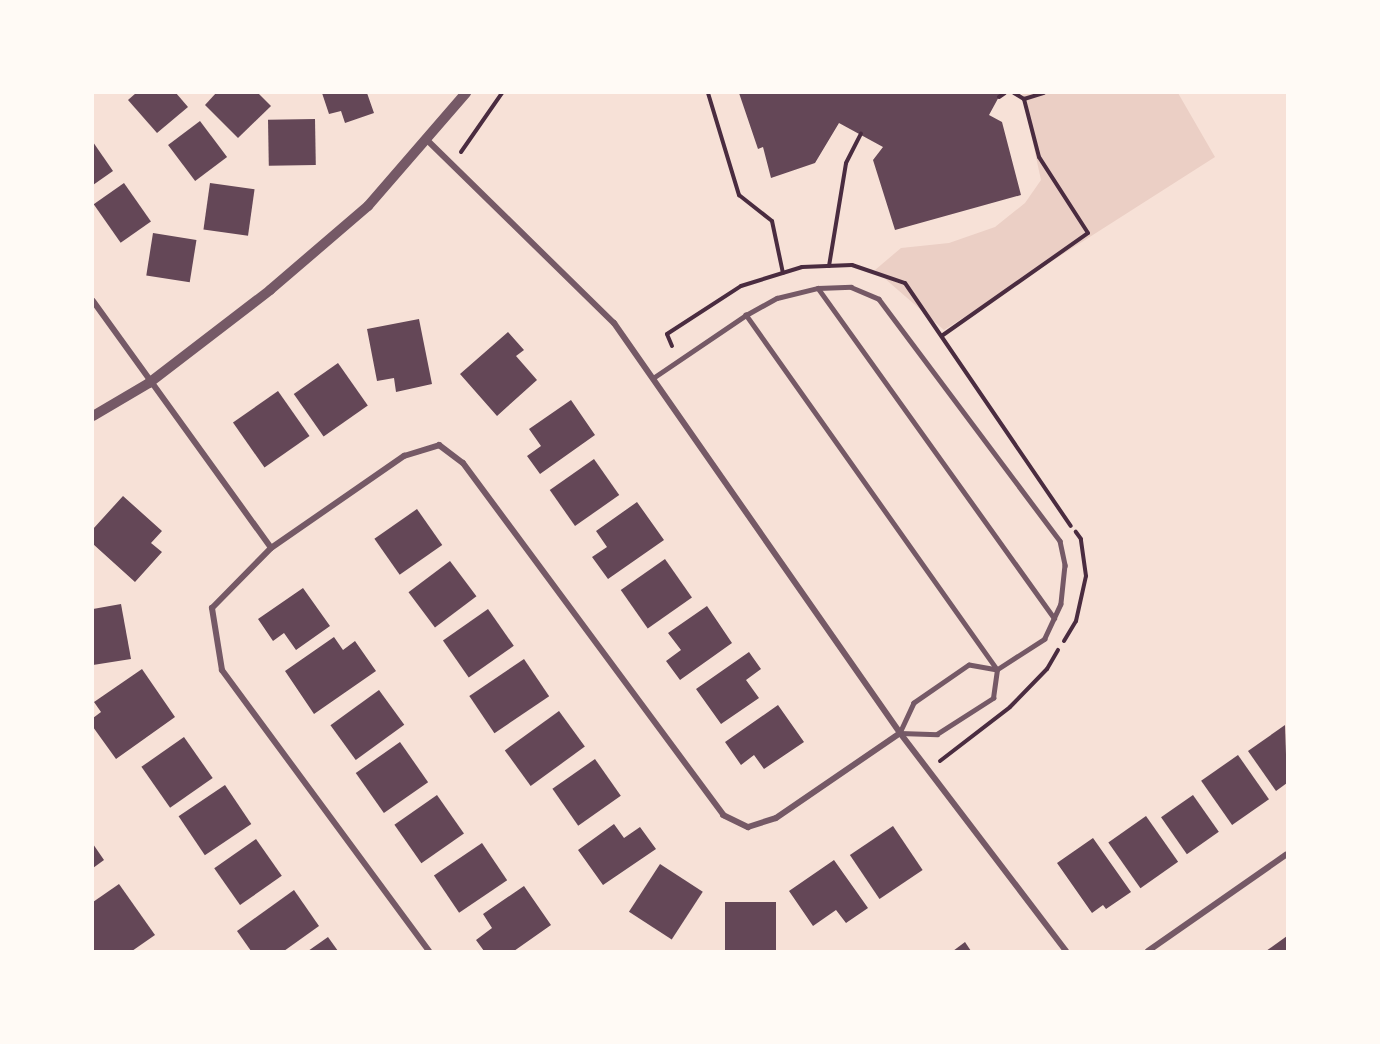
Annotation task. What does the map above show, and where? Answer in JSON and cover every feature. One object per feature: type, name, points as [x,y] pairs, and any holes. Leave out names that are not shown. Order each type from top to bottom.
[{"type":"street","points":[[93,416],[149,383],[270,290],[368,206],[466,93]]},
{"type":"street","points":[[427,140],[614,323],[900,733],[1066,951]]},
{"type":"street","points":[[93,301],[149,383],[271,548]]},
{"type":"street","points":[[429,951],[222,670],[212,608],[271,548],[404,456],[439,445],[464,463],[723,815],[748,827],[776,818],[900,733]]},
{"type":"street","points":[[1148,951],[1287,854]]},
{"type":"lane","points":[[652,378],[746,315],[777,298],[818,288],[851,287],[879,299],[1060,541],[1065,565],[1061,604],[1045,639],[997,670],[969,665],[914,703],[900,733],[937,734],[993,698],[997,670],[746,315]]},
{"type":"lane","points":[[818,288],[1054,618]]},
{"type":"path","points":[[453,165],[502,93]]},
{"type":"path","points":[[708,93],[739,195],[772,221],[783,273]]},
{"type":"path","points":[[999,97],[1005,93]]},
{"type":"path","points":[[943,335],[1088,233],[1039,157],[1024,99],[1014,93]]},
{"type":"path","points":[[1024,99],[1044,93]]},
{"type":"path","points":[[829,266],[846,163],[861,134]]},
{"type":"shaded area","points":[[1022,93],[1178,93],[1215,157],[944,330],[875,270],[901,248],[949,243],[995,227],[1025,203],[1041,180]]},
{"type":"building","points":[[136,93],[176,93],[188,107],[157,133],[128,100]]},
{"type":"building","points":[[216,93],[258,93],[271,106],[238,138],[205,105]]},
{"type":"building","points":[[322,93],[367,93],[374,113],[345,123],[341,111],[329,114]]},
{"type":"building","points":[[739,93],[1001,93],[989,115],[1002,122],[1021,195],[895,230],[873,160],[883,147],[839,123],[815,163],[771,178],[763,147],[758,149]]},
{"type":"building","points":[[315,119],[316,165],[269,166],[268,120]]},
{"type":"building","points":[[200,121],[227,157],[195,181],[168,145]]},
{"type":"building","points":[[93,142],[113,171],[93,185]]},
{"type":"building","points":[[124,183],[151,222],[121,243],[94,204]]},
{"type":"building","points":[[210,183],[255,189],[248,236],[203,230]]},
{"type":"building","points":[[153,233],[196,240],[190,282],[146,275]]},
{"type":"building","points":[[419,319],[432,384],[396,392],[394,378],[377,381],[367,329]]},
{"type":"building","points":[[508,332],[524,350],[516,356],[537,380],[497,416],[460,374]]},
{"type":"building","points":[[338,363],[368,406],[324,437],[294,394]]},
{"type":"building","points":[[278,391],[310,436],[264,468],[233,423]]},
{"type":"building","points":[[571,400],[595,435],[540,474],[527,456],[541,446],[529,429]]},
{"type":"building","points":[[594,459],[619,495],[575,526],[550,490]]},
{"type":"building","points":[[123,496],[162,531],[151,543],[162,552],[135,582],[93,544],[93,529]]},
{"type":"building","points":[[637,502],[664,540],[608,579],[592,557],[607,547],[596,531]]},
{"type":"building","points":[[417,509],[442,545],[400,575],[374,539]]},
{"type":"building","points":[[665,559],[692,598],[648,628],[621,590]]},
{"type":"building","points":[[450,561],[476,596],[435,627],[408,592]]},
{"type":"building","points":[[303,588],[330,626],[296,650],[284,633],[273,641],[258,619]]},
{"type":"building","points":[[121,604],[131,659],[93,665],[93,609]]},
{"type":"building","points":[[707,606],[732,643],[680,680],[666,661],[681,650],[668,633]]},
{"type":"building","points":[[488,609],[514,646],[469,677],[443,641]]},
{"type":"building","points":[[334,637],[343,650],[355,641],[376,671],[314,714],[285,671]]},
{"type":"building","points":[[749,652],[761,669],[746,680],[759,698],[721,724],[696,689]]},
{"type":"building","points":[[524,659],[549,696],[494,733],[469,696]]},
{"type":"building","points":[[142,669],[175,717],[116,759],[93,727],[93,718],[101,712],[94,702]]},
{"type":"building","points":[[379,690],[404,725],[356,760],[330,725]]},
{"type":"building","points":[[778,705],[804,742],[764,769],[754,755],[741,765],[725,742]]},
{"type":"building","points":[[559,711],[585,747],[531,786],[505,750]]},
{"type":"building","points":[[1285,725],[1287,783],[1276,791],[1248,751]]},
{"type":"building","points":[[184,737],[213,778],[170,808],[141,767]]},
{"type":"building","points":[[400,742],[428,782],[384,813],[356,773]]},
{"type":"building","points":[[1238,755],[1269,799],[1232,825],[1201,781]]},
{"type":"building","points":[[595,759],[621,796],[578,826],[552,789]]},
{"type":"building","points":[[225,785],[251,824],[205,855],[179,816]]},
{"type":"building","points":[[437,795],[464,834],[421,863],[394,825]]},
{"type":"building","points":[[1193,795],[1219,832],[1187,854],[1161,817]]},
{"type":"building","points":[[1146,816],[1178,862],[1140,888],[1108,842]]},
{"type":"building","points":[[614,824],[624,838],[640,827],[656,849],[603,885],[578,850]]},
{"type":"building","points":[[893,826],[923,870],[880,899],[850,855]]},
{"type":"building","points":[[1093,838],[1131,892],[1106,909],[1103,905],[1092,913],[1057,863]]},
{"type":"building","points":[[256,839],[282,876],[240,905],[214,868]]},
{"type":"building","points":[[482,843],[507,880],[459,913],[434,875]]},
{"type":"building","points":[[93,844],[104,860],[93,868]]},
{"type":"building","points":[[834,860],[868,908],[846,923],[836,910],[813,926],[789,891]]},
{"type":"building","points":[[660,864],[703,892],[672,940],[629,912]]},
{"type":"building","points":[[119,884],[155,935],[132,951],[93,951],[93,902]]},
{"type":"building","points":[[524,886],[551,925],[514,951],[484,951],[476,940],[492,928],[483,914]]},
{"type":"building","points":[[294,890],[319,926],[284,951],[251,951],[237,931]]},
{"type":"building","points":[[725,902],[776,902],[776,951],[725,951]]},
{"type":"building","points":[[1287,936],[1287,951],[1266,951]]},
{"type":"building","points":[[328,937],[338,951],[308,951]]},
{"type":"building","points":[[965,942],[971,951],[953,951]]}]
